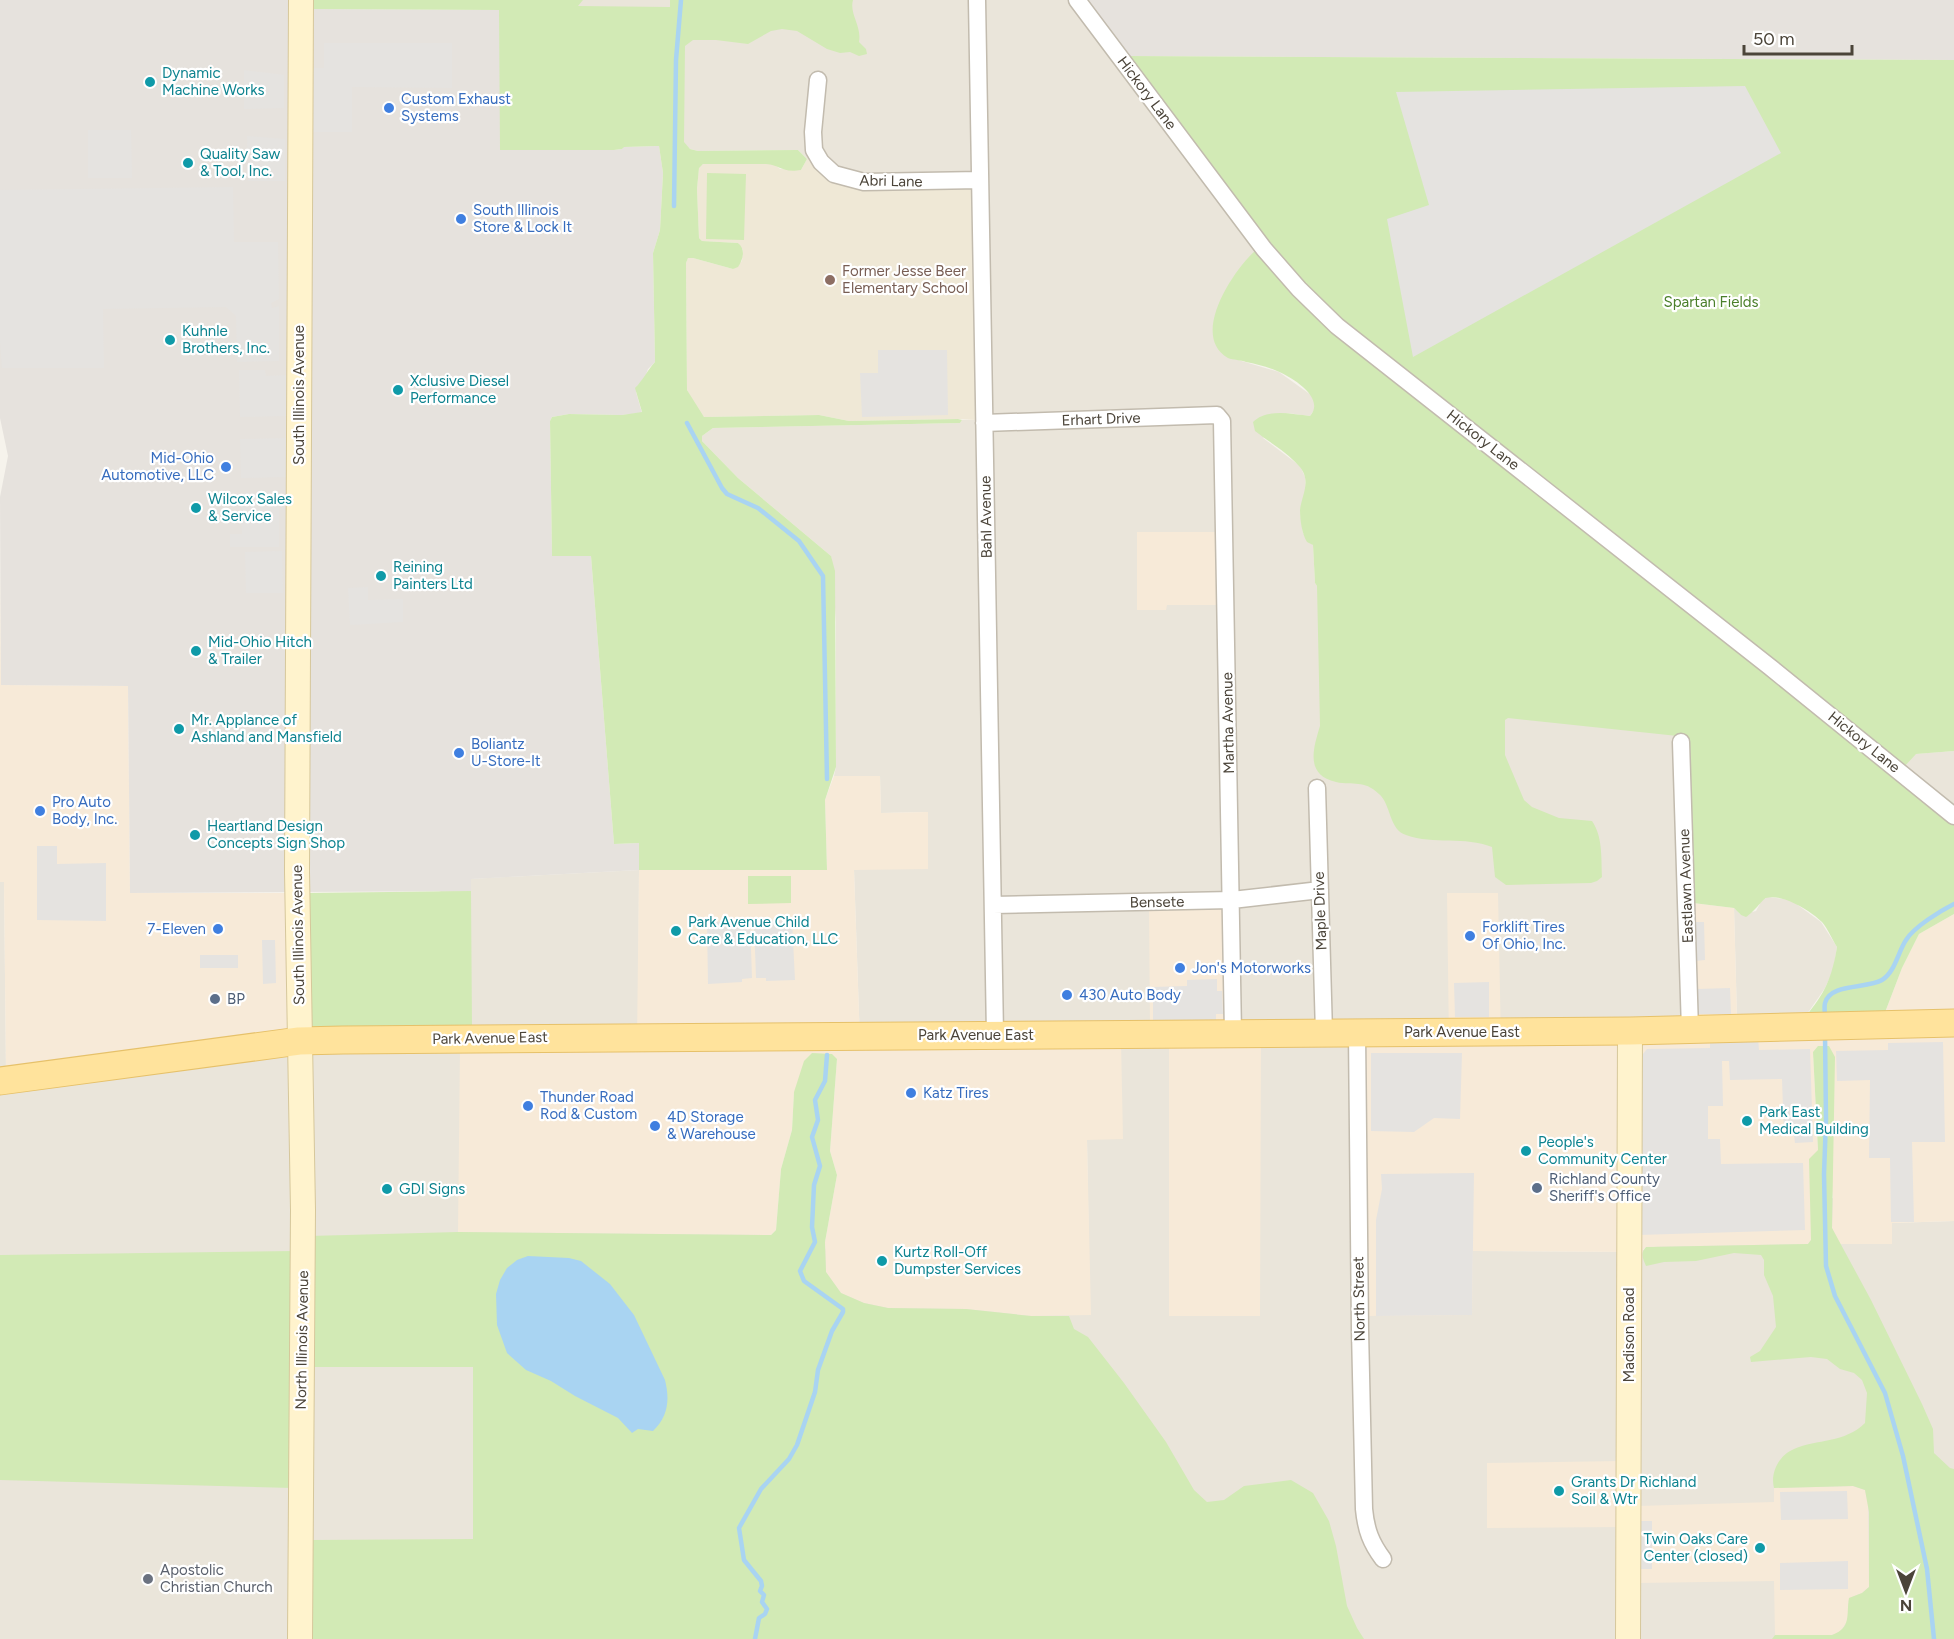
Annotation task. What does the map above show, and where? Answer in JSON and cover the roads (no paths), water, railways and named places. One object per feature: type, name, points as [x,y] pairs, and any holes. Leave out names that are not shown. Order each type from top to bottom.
[{"type":"main road","name":"Park Avenue East","points":[[0,1081],[299,1041],[1630,1031],[1954,1023]]},
{"type":"street","name":"South Illinois Avenue","points":[[299,1041],[297,872],[301,0]]},
{"type":"street","name":"Bahl Avenue","points":[[977,0],[995,1035]]},
{"type":"street","name":"Hickory Lane","points":[[1077,0],[1264,249],[1295,285],[1337,326],[1770,667],[1954,816]]},
{"type":"street","name":"Abri Lane","points":[[818,80],[813,132],[814,150],[821,162],[834,174],[864,182],[980,180]]},
{"type":"street","name":"Erhart Drive","points":[[984,423],[1217,415]]},
{"type":"street","name":"Martha Avenue","points":[[1217,415],[1222,421],[1233,1034]]},
{"type":"street","name":"Eastlawn Avenue","points":[[1682,742],[1690,1030]]},
{"type":"street","name":"Maple Drive","points":[[1317,788],[1324,1033]]},
{"type":"street","name":"Bensete","points":[[993,905],[1232,900],[1320,890]]},
{"type":"street","name":"Madison Road","points":[[1628,1639],[1630,1031]]},
{"type":"street","name":"North Street","points":[[1357,1033],[1359,1330],[1364,1509],[1365,1526],[1370,1539],[1383,1559]]},
{"type":"street","name":"North Illinois Avenue","points":[[299,1041],[303,1210],[300,1639]]},
{"type":"water","points":[[528,1256],[569,1258],[581,1261],[610,1284],[634,1315],[667,1387],[665,1414],[653,1431],[638,1429],[632,1433],[618,1418],[551,1381],[526,1370],[507,1353],[497,1325],[496,1294],[507,1268],[517,1260]]},
{"type":"waterway","points":[[674,206],[676,60],[681,0]]},
{"type":"waterway","points":[[687,423],[727,494],[758,508],[799,541],[823,576],[827,779]]},
{"type":"waterway","points":[[1825,1017],[1828,997],[1841,989],[1882,980],[1890,972],[1910,935],[1928,920],[1954,904]]},
{"type":"waterway","points":[[1825,1034],[1826,1266],[1835,1296],[1885,1393],[1903,1456],[1927,1569],[1934,1639]]},
{"type":"waterway","points":[[755,1639],[759,1618],[765,1614],[767,1609],[762,1602],[764,1595],[760,1591],[761,1581],[744,1560],[739,1528],[761,1489],[789,1459],[797,1445],[815,1392],[818,1370],[832,1331],[843,1312],[843,1309],[804,1281],[800,1271],[815,1242],[812,1227],[814,1185],[820,1166],[812,1137],[818,1120],[815,1100],[825,1081],[827,1055]]},
{"type":"place","name":"Dynamic Machine Works","points":[[150,82]]},
{"type":"place","name":"Custom Exhaust Systems","points":[[389,108]]},
{"type":"place","name":"Quality Saw & Tool, Inc.","points":[[188,163]]},
{"type":"place","name":"South Illinois Store & Lock It","points":[[461,219]]},
{"type":"place","name":"Former Jesse Beer Elementary School","points":[[830,280]]},
{"type":"place","name":"Kuhnle Brothers, Inc.","points":[[170,340]]},
{"type":"place","name":"Xclusive Diesel Performance","points":[[398,390]]},
{"type":"place","name":"Mid-Ohio Automotive, LLC","points":[[226,467]]},
{"type":"place","name":"Wilcox Sales & Service","points":[[196,508]]},
{"type":"place","name":"Reining Painters Ltd","points":[[381,576]]},
{"type":"place","name":"Mid-Ohio Hitch & Trailer","points":[[196,651]]},
{"type":"place","name":"Mr. Applance of Ashland and Mansfield","points":[[179,729]]},
{"type":"place","name":"Boliantz U-Store-It","points":[[459,753]]},
{"type":"place","name":"Pro Auto Body, Inc.","points":[[40,811]]},
{"type":"place","name":"Heartland Design Concepts Sign Shop","points":[[195,835]]},
{"type":"place","name":"7-Eleven","points":[[218,929]]},
{"type":"place","name":"Park Avenue Child Care & Education, LLC","points":[[676,931]]},
{"type":"place","name":"Forklift Tires Of Ohio, Inc.","points":[[1470,936]]},
{"type":"place","name":"Jon's Motorworks","points":[[1180,968]]},
{"type":"place","name":"430 Auto Body","points":[[1067,995]]},
{"type":"place","name":"BP","points":[[215,999]]},
{"type":"place","name":"Katz Tires","points":[[911,1093]]},
{"type":"place","name":"Thunder Road Rod & Custom","points":[[528,1106]]},
{"type":"place","name":"Park East Medical Building","points":[[1747,1121]]},
{"type":"place","name":"4D Storage & Warehouse","points":[[655,1126]]},
{"type":"place","name":"People's Community Center","points":[[1526,1151]]},
{"type":"place","name":"Richland County Sheriff's Office","points":[[1537,1188]]},
{"type":"place","name":"GDI Signs","points":[[387,1189]]},
{"type":"place","name":"Kurtz Roll-Off Dumpster Services","points":[[882,1261]]},
{"type":"place","name":"Grants Dr Richland Soil & Wtr","points":[[1559,1491]]},
{"type":"place","name":"Twin Oaks Care Center (closed)","points":[[1760,1548]]},
{"type":"place","name":"Apostolic Christian Church","points":[[148,1579]]},
{"type":"park label","name":"Spartan Fields","points":[[1711,302]]}]
